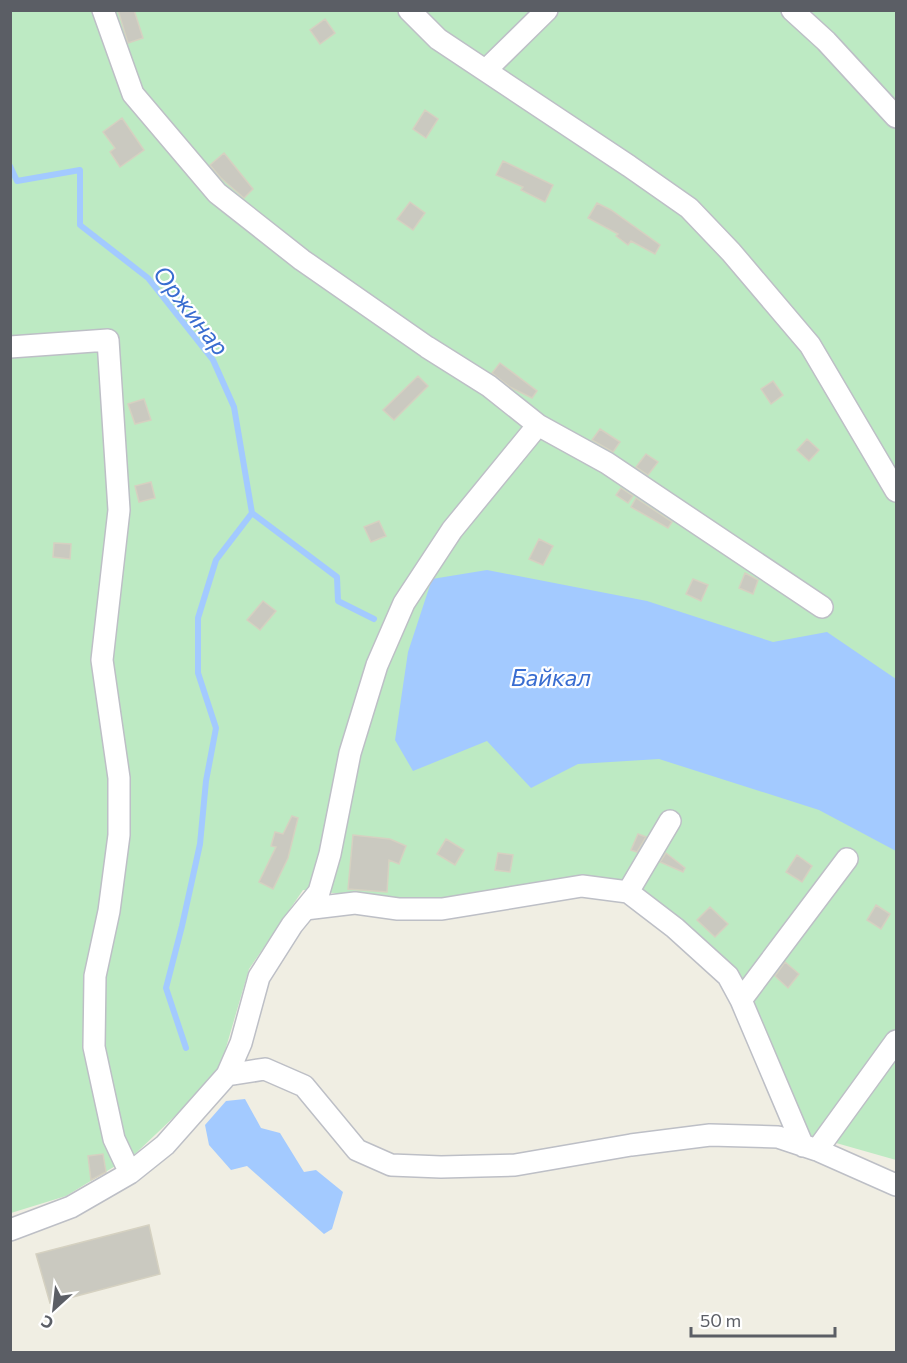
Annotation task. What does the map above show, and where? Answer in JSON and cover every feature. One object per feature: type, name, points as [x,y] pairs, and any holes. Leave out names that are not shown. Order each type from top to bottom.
[{"type":"street","points":[[104,10],[133,94],[217,193],[302,260],[427,347],[489,386],[538,425],[607,463],[822,607]]},
{"type":"street","points":[[410,10],[438,39],[689,208],[731,252],[810,345],[897,491]]},
{"type":"street","points":[[486,70],[547,10]]},
{"type":"street","points":[[792,10],[826,41],[897,117]]},
{"type":"street","points":[[10,347],[108,340],[119,510],[102,660],[119,778],[119,835],[109,911],[95,976],[94,1047],[114,1139],[130,1173]]},
{"type":"street","points":[[10,1230],[70,1207],[130,1173],[165,1145],[227,1075],[241,1043],[259,977],[292,925],[319,892],[330,854],[350,753],[377,665],[404,603],[452,530],[538,425]]},
{"type":"street","points":[[628,892],[670,821]]},
{"type":"street","points":[[741,1000],[847,859]]},
{"type":"street","points":[[305,909],[355,903],[398,909],[442,909],[582,886],[628,892],[675,928],[728,976],[810,1148]]},
{"type":"street","points":[[810,1148],[897,1041]]},
{"type":"street","points":[[227,1075],[264,1069],[304,1086],[357,1150],[391,1165],[515,1166],[631,1145],[710,1135],[778,1137],[897,1185]]},
{"type":"green space","points":[[11,11],[896,11],[896,1160],[808,1135],[738,974],[617,880],[446,904],[303,890],[249,969],[218,1075],[135,1154],[66,1196],[11,1213]]},
{"type":"water","name":"Байкал","points":[[487,570],[647,601],[773,642],[827,632],[896,679],[896,851],[819,810],[659,759],[578,764],[531,788],[487,741],[413,771],[395,740],[408,652],[432,579]]},
{"type":"water","points":[[245,1099],[261,1128],[280,1133],[304,1172],[316,1170],[343,1192],[332,1229],[324,1234],[247,1166],[231,1170],[209,1145],[205,1125],[226,1101]]},
{"type":"building","points":[[118,10],[134,10],[143,38],[128,43]]},
{"type":"building","points":[[325,19],[335,33],[320,44],[310,30]]},
{"type":"building","points":[[425,110],[438,119],[426,138],[413,129]]},
{"type":"building","points":[[122,118],[144,150],[120,167],[110,152],[115,148],[103,132]]},
{"type":"building","points":[[224,153],[253,189],[244,198],[210,165]]},
{"type":"building","points":[[503,161],[553,185],[545,202],[521,190],[523,187],[496,175]]},
{"type":"building","points":[[410,202],[425,213],[413,230],[397,219]]},
{"type":"building","points":[[597,203],[611,210],[660,245],[655,254],[631,241],[628,245],[616,236],[618,234],[588,218]]},
{"type":"building","points":[[500,363],[537,391],[532,398],[510,387],[492,373]]},
{"type":"building","points":[[418,376],[428,386],[394,420],[383,410]]},
{"type":"building","points":[[773,381],[783,395],[771,404],[761,389]]},
{"type":"building","points":[[144,399],[151,420],[135,424],[128,404]]},
{"type":"building","points":[[600,429],[620,442],[613,452],[592,440]]},
{"type":"building","points":[[807,439],[819,450],[809,461],[797,450]]},
{"type":"building","points":[[646,454],[658,462],[648,475],[636,467]]},
{"type":"building","points":[[151,482],[155,498],[139,502],[135,486]]},
{"type":"building","points":[[621,488],[633,496],[628,503],[616,495]]},
{"type":"building","points":[[636,498],[672,522],[668,528],[631,507]]},
{"type":"building","points":[[379,521],[386,536],[371,542],[364,527]]},
{"type":"building","points":[[539,539],[553,546],[543,565],[529,559]]},
{"type":"building","points":[[54,543],[71,544],[70,559],[53,557]]},
{"type":"building","points":[[745,573],[758,580],[753,594],[739,588]]},
{"type":"building","points":[[693,579],[708,585],[701,601],[686,594]]},
{"type":"building","points":[[263,601],[276,611],[260,630],[247,620]]},
{"type":"building","points":[[292,816],[298,818],[288,858],[273,889],[259,882],[276,847],[271,846],[275,832],[283,834]]},
{"type":"building","points":[[638,834],[646,837],[637,852],[631,850]]},
{"type":"building","points":[[353,835],[390,839],[406,846],[399,864],[389,860],[387,892],[348,889]]},
{"type":"building","points":[[446,839],[464,850],[455,865],[437,854]]},
{"type":"building","points":[[498,853],[513,855],[510,872],[495,870]]},
{"type":"building","points":[[666,853],[685,868],[683,872],[660,862]]},
{"type":"building","points":[[797,855],[812,866],[802,882],[786,872]]},
{"type":"building","points":[[876,905],[890,914],[881,929],[867,920]]},
{"type":"building","points":[[710,907],[728,924],[715,937],[697,920]]},
{"type":"building","points":[[785,962],[799,974],[788,988],[775,976]]},
{"type":"building","points":[[103,1154],[106,1172],[91,1180],[88,1156]]},
{"type":"building","points":[[149,1225],[160,1274],[50,1303],[36,1254]]},
{"type":"waterway","name":"Оржинар","points":[[10,166],[17,181],[80,170],[80,225],[148,278],[213,360],[234,407],[252,513],[337,577],[338,601],[374,619]]},
{"type":"waterway","points":[[186,1048],[166,988],[200,844],[206,781],[216,728],[198,673],[198,618],[216,560],[252,513]]}]
